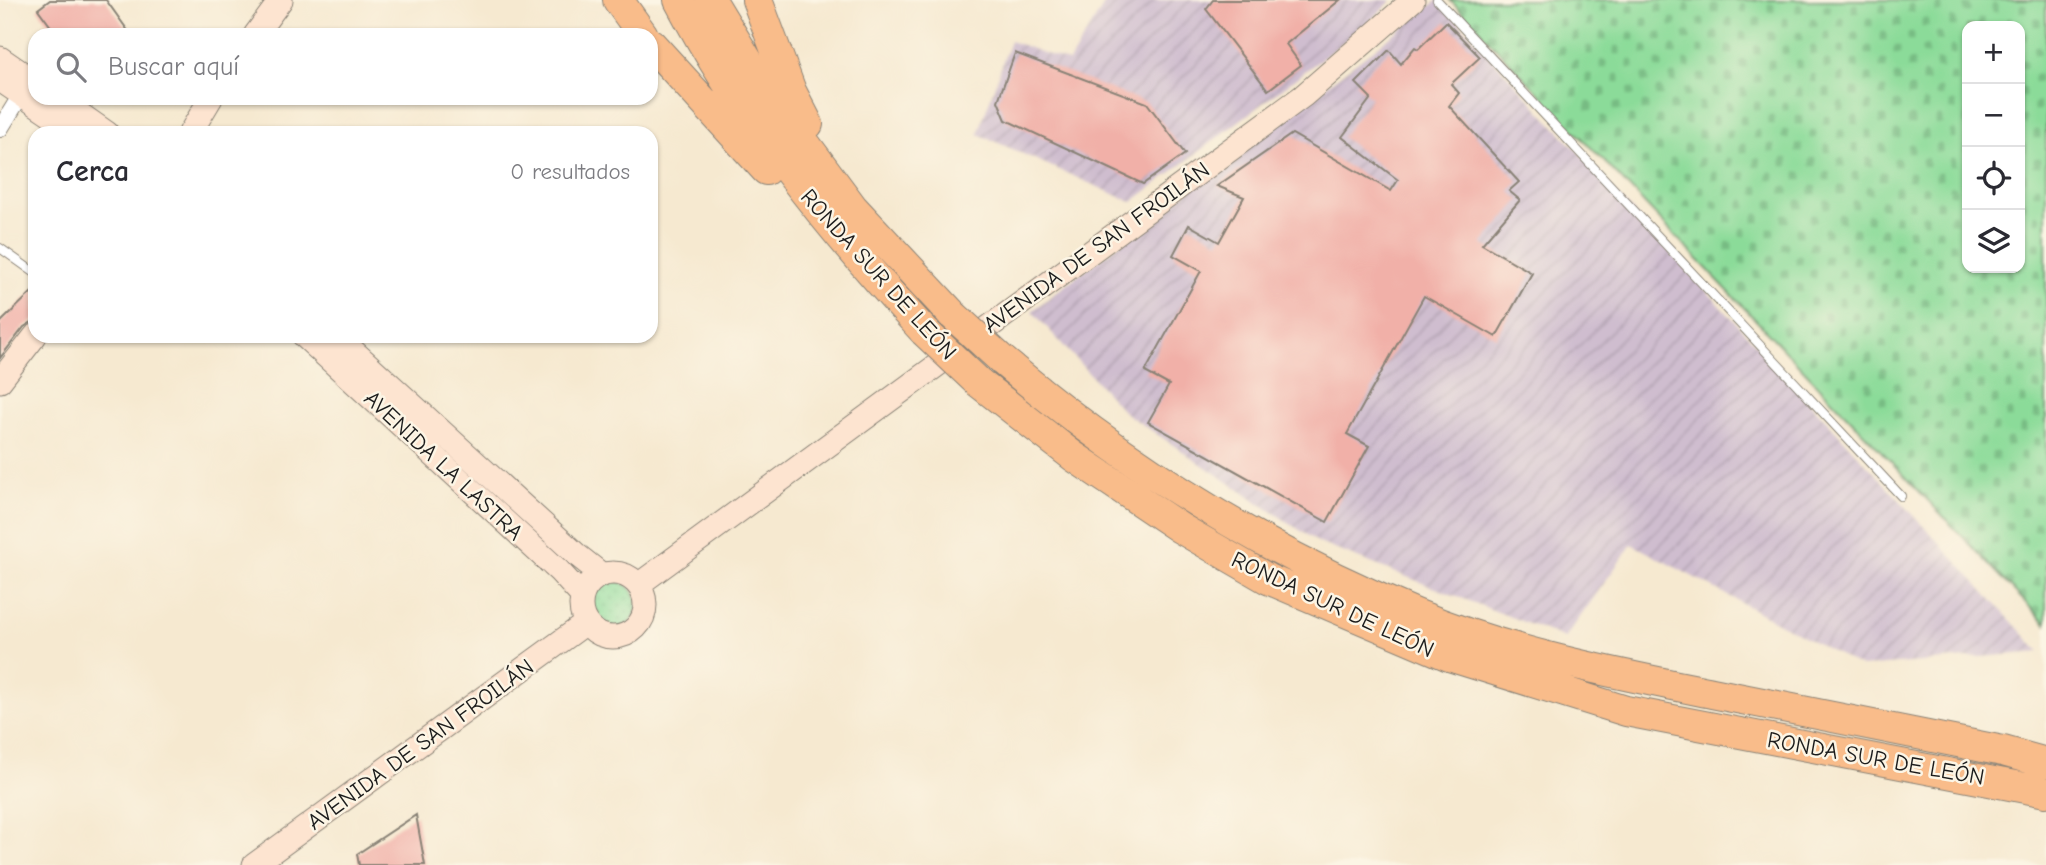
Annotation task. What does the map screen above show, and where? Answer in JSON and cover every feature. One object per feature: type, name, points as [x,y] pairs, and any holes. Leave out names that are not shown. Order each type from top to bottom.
[{"type":"highway","points":[[618,0],[638,28]]},
{"type":"highway","name":"RONDA SUR DE LEÓN","points":[[679,0],[734,94],[785,168],[924,331],[978,382],[1073,456],[1180,528],[1268,579],[1449,656],[1626,711],[2007,782],[2046,792]]},
{"type":"highway","name":"RONDA SUR DE LEÓN","points":[[711,0],[766,91],[853,208],[953,315],[1072,419],[1157,478],[1281,551],[1418,615],[1511,646],[1620,675],[2003,751],[2046,763]]},
{"type":"highway","points":[[757,0],[791,91],[853,208]]},
{"type":"highway","points":[[658,51],[725,122],[826,240],[890,293]]},
{"type":"street","points":[[261,28],[281,0]]},
{"type":"street","name":"AVENIDA DE SAN FROILÁN","points":[[638,584],[1303,96],[1413,0]]},
{"type":"street","points":[[0,58],[28,89]]},
{"type":"street","points":[[0,80],[28,89]]},
{"type":"street","points":[[0,129],[28,89]]},
{"type":"street","points":[[46,105],[70,126]]},
{"type":"street","points":[[67,105],[97,126]]},
{"type":"street","points":[[191,126],[206,105]]},
{"type":"street","points":[[0,381],[30,343]]},
{"type":"street","name":"AVENIDA LA LASTRA","points":[[312,343],[559,571],[582,596]]},
{"type":"street","name":"AVENIDA LA LASTRA","points":[[345,343],[601,574]]},
{"type":"street","points":[[615,572],[628,576],[638,584],[645,604],[643,614],[638,625],[628,633],[605,636],[586,623],[582,615],[582,596],[589,583],[601,574],[615,572]]},
{"type":"street","name":"AVENIDA DE SAN FROILÁN","points":[[254,865],[586,623]]},
{"type":"lane","points":[[1437,0],[1901,496]]},
{"type":"lane","points":[[0,248],[28,267]]},
{"type":"shaded area","points":[[1107,0],[1392,0],[1366,25],[1132,202],[978,134],[1010,41],[1069,62]]},
{"type":"shaded area","points":[[1438,0],[2040,652],[1861,667],[1632,544],[1565,638],[1319,543],[1124,412],[1032,311]]},
{"type":"green space","points":[[1450,0],[2046,0],[2046,624]]},
{"type":"green space","points":[[613,581],[630,588],[637,605],[630,622],[613,629],[596,622],[589,605],[596,588]]},
{"type":"building","points":[[50,0],[106,0],[126,28],[52,28],[38,9]]},
{"type":"building","points":[[1213,0],[1340,0],[1286,44],[1301,65],[1268,90],[1206,9]]},
{"type":"building","points":[[1446,22],[1480,57],[1451,84],[1459,93],[1449,106],[1519,182],[1509,191],[1520,200],[1482,244],[1532,273],[1496,337],[1424,296],[1347,434],[1369,446],[1327,522],[1148,422],[1169,385],[1145,372],[1201,271],[1173,255],[1189,225],[1219,242],[1244,197],[1217,186],[1292,134],[1391,191],[1398,180],[1342,137],[1371,98],[1356,83],[1389,50],[1401,64],[1415,47],[1418,49]]},
{"type":"building","points":[[1015,53],[1147,103],[1185,154],[1143,184],[1006,120],[998,101]]},
{"type":"building","points":[[28,296],[28,324],[0,358],[0,323]]},
{"type":"building","points":[[416,815],[425,865],[359,865],[357,854]]}]
